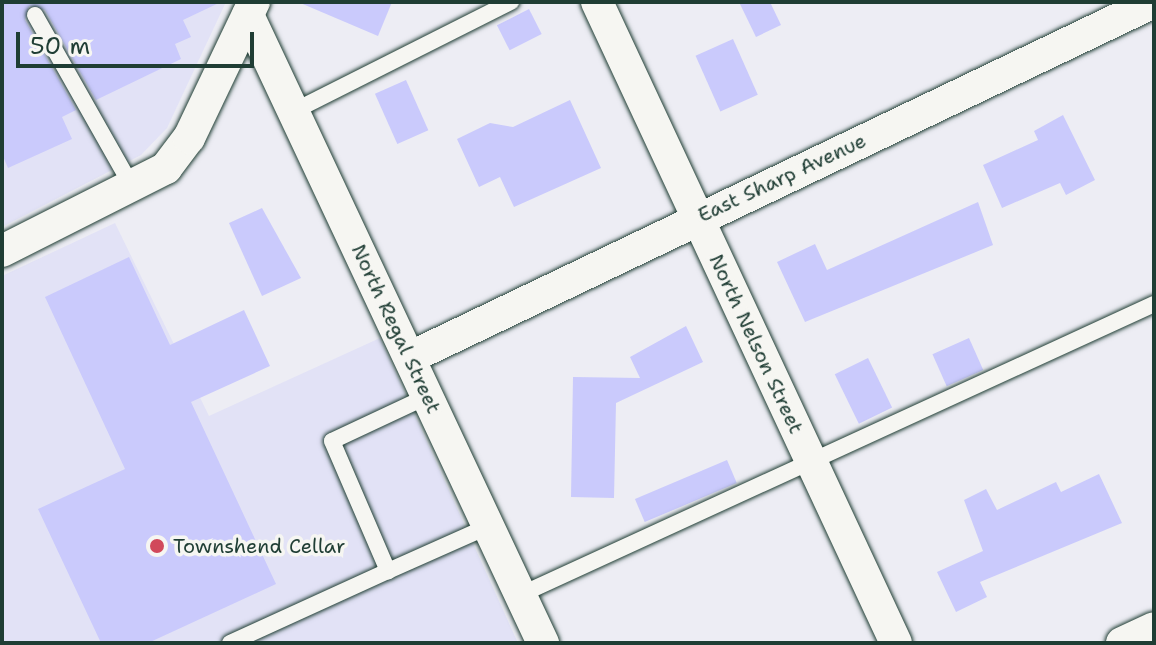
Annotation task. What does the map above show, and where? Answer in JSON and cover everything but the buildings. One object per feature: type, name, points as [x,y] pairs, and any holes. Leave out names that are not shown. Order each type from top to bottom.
[{"type":"street","name":"North Nelson Street","points":[[597,2],[896,643]]},
{"type":"street","name":"East Sharp Avenue","points":[[411,357],[697,217],[1154,2]]},
{"type":"street","name":"North Regal Street","points":[[251,8],[294,111],[543,643]]},
{"type":"street","points":[[2,251],[134,190],[166,168],[189,138],[251,8]]},
{"type":"street","points":[[1122,643],[1154,628]]},
{"type":"lane","points":[[294,111],[502,4]]},
{"type":"lane","points":[[35,15],[134,190]]},
{"type":"lane","points":[[520,595],[812,465],[1154,304]]},
{"type":"lane","points":[[388,571],[332,441],[428,396]]},
{"type":"lane","points":[[230,643],[489,526]]},
{"type":"shaded area","points":[[2,2],[226,2],[167,128],[141,155],[2,227]]},
{"type":"shaded area","points":[[115,223],[209,416],[380,338],[518,643],[2,643],[2,276]]},
{"type":"place","name":"Townshend Cellar","points":[[157,546]]}]
